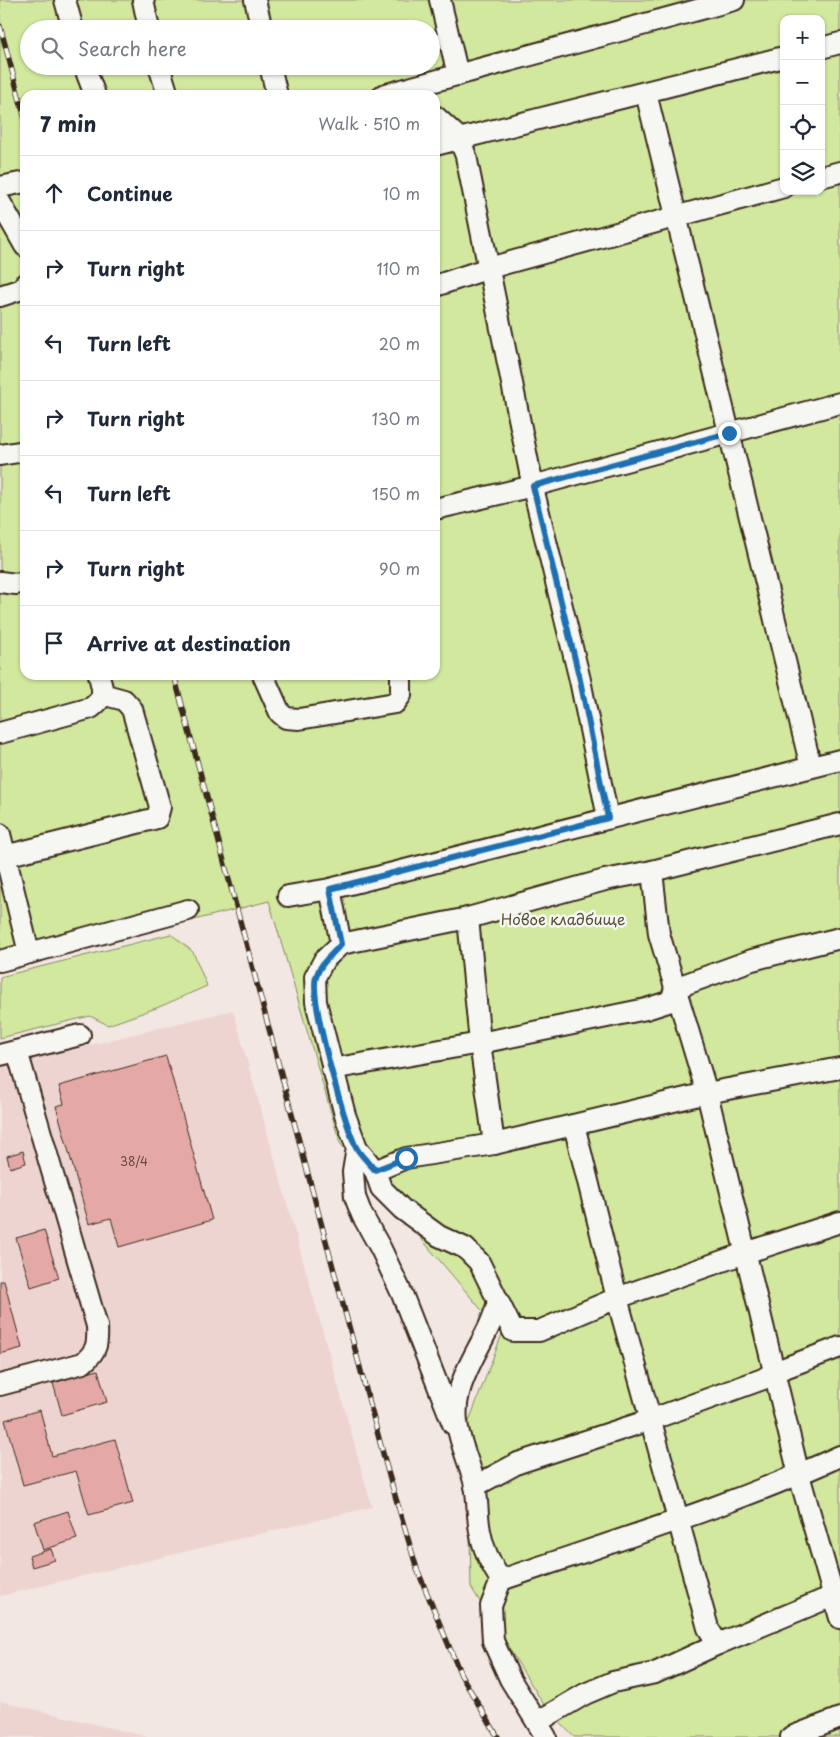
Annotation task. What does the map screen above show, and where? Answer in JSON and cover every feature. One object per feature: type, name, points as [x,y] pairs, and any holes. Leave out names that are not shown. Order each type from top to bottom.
[{"type":"lane","points":[[64,0],[70,20]]},
{"type":"lane","points":[[143,0],[146,20]]},
{"type":"lane","points":[[255,0],[260,20]]},
{"type":"lane","points":[[440,0],[458,75]]},
{"type":"lane","points":[[415,90],[458,75],[734,0]]},
{"type":"lane","points":[[825,47],[840,43]]},
{"type":"lane","points":[[440,144],[780,58]]},
{"type":"lane","points":[[87,75],[93,90]]},
{"type":"lane","points":[[162,75],[167,90]]},
{"type":"lane","points":[[272,75],[276,90]]},
{"type":"lane","points":[[646,93],[811,767]]},
{"type":"lane","points":[[440,121],[459,138],[466,156],[533,486],[580,680],[608,818]]},
{"type":"lane","points":[[825,176],[840,172]]},
{"type":"lane","points":[[0,187],[20,183]]},
{"type":"lane","points":[[440,284],[488,268],[780,188]]},
{"type":"lane","points":[[0,202],[20,237]]},
{"type":"lane","points":[[0,296],[20,290]]},
{"type":"lane","points":[[440,508],[533,486],[840,403]]},
{"type":"lane","points":[[0,455],[20,452]]},
{"type":"lane","points":[[0,582],[20,583]]},
{"type":"lane","points":[[265,680],[280,714],[286,718],[299,719],[395,703],[401,695],[401,680]]},
{"type":"lane","points":[[0,734],[91,708],[100,700],[100,685]]},
{"type":"lane","points":[[1,848],[13,854],[157,818],[160,807],[132,709],[124,700],[100,685]]},
{"type":"lane","points":[[288,896],[330,889],[840,760]]},
{"type":"lane","points":[[840,824],[652,871],[605,880],[468,918],[341,944],[324,960],[315,977],[316,1002],[332,1069],[344,1115],[357,1148],[375,1170],[381,1188],[402,1209],[439,1236],[465,1248],[479,1262],[513,1332],[539,1331],[616,1298],[840,1222]]},
{"type":"lane","points":[[1,848],[30,953]]},
{"type":"lane","points":[[652,871],[659,934],[707,1093],[800,1475],[837,1594],[840,1618]]},
{"type":"lane","points":[[330,889],[341,944]]},
{"type":"lane","points":[[0,961],[188,910]]},
{"type":"lane","points":[[468,918],[480,1043],[494,1144]]},
{"type":"lane","points":[[675,988],[752,960],[840,938]]},
{"type":"lane","points":[[332,1069],[480,1043],[646,1010],[671,1001],[675,988]]},
{"type":"lane","points":[[0,1385],[83,1363],[93,1354],[97,1339],[96,1326],[8,1053],[80,1035]]},
{"type":"lane","points":[[375,1170],[406,1158],[494,1144],[707,1093],[840,1068]]},
{"type":"lane","points":[[574,1125],[616,1298],[708,1628],[718,1644]]},
{"type":"lane","points":[[357,1148],[354,1172],[355,1197],[362,1215],[381,1248],[402,1294],[458,1437],[475,1486],[480,1532],[488,1560],[501,1580]]},
{"type":"lane","points":[[458,1437],[455,1412],[459,1391],[495,1313],[498,1301]]},
{"type":"lane","points":[[475,1486],[518,1463],[650,1420],[763,1379],[774,1372],[840,1347]]},
{"type":"lane","points":[[501,1580],[678,1520],[800,1475],[840,1456]]},
{"type":"lane","points":[[501,1580],[491,1606],[493,1641],[510,1679],[541,1730],[585,1694],[613,1682],[655,1673],[718,1644],[837,1594]]},
{"type":"lane","points":[[792,1737],[840,1718]]},
{"type":"shaded area","points":[[233,1010],[372,1507],[0,1596],[0,1067]]},
{"type":"shaded area","points":[[0,1701],[148,1737],[0,1737]]},
{"type":"green space","name":"Новое кладбище","points":[[0,0],[840,0],[840,1737],[574,1737],[546,1708],[471,1587],[468,1424],[502,1334],[340,1143],[269,901],[0,969]]},
{"type":"green space","points":[[171,934],[193,952],[207,986],[159,1007],[108,1025],[90,1016],[0,1038],[0,977]]},
{"type":"building","points":[[166,1056],[212,1220],[119,1247],[111,1218],[89,1224],[56,1106],[64,1104],[59,1086]]},
{"type":"building","points":[[23,1151],[26,1163],[10,1168],[7,1156]]},
{"type":"building","points":[[44,1230],[59,1278],[31,1287],[16,1238]]},
{"type":"building","points":[[0,1281],[4,1281],[22,1348],[0,1354]]},
{"type":"building","points":[[98,1370],[107,1402],[62,1415],[53,1383]]},
{"type":"building","points":[[40,1410],[52,1456],[115,1439],[133,1503],[89,1515],[76,1471],[23,1485],[5,1420]]},
{"type":"building","points":[[68,1511],[77,1539],[43,1550],[34,1522]]},
{"type":"building","points":[[51,1549],[55,1560],[32,1567],[29,1556]]},
{"type":"railway","points":[[0,26],[20,100]]},
{"type":"railway","points":[[175,680],[388,1472],[417,1569],[461,1675],[498,1737]]},
{"type":"route","points":[[406,1158],[375,1170],[357,1148],[344,1115],[316,1002],[315,977],[324,960],[335,952],[341,944],[330,889],[608,818],[580,680],[533,486],[729,433]]}]
